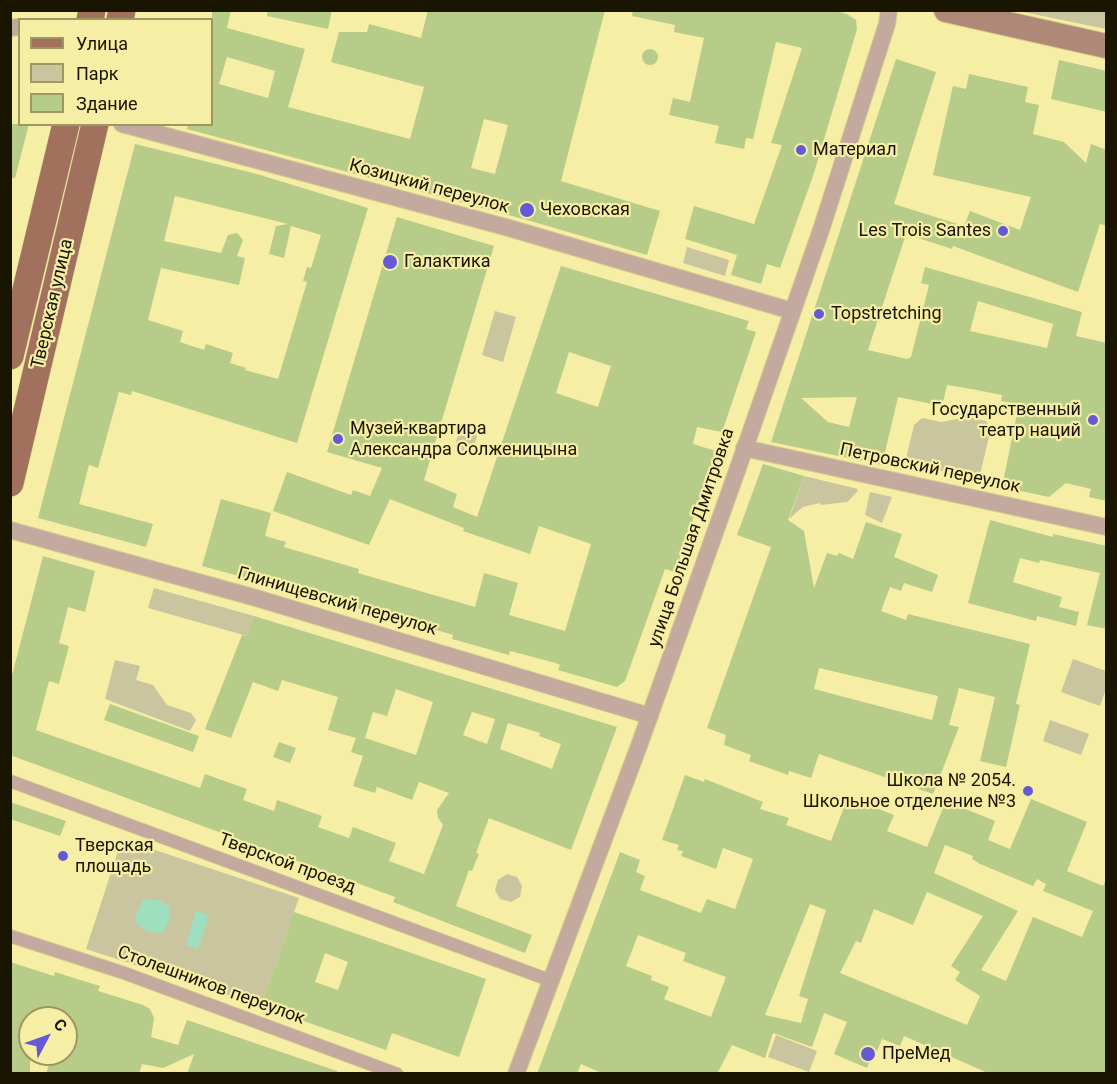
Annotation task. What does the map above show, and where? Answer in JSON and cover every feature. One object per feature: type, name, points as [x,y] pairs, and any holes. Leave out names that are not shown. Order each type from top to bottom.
[{"type":"main road","points":[[946,10],[1107,46]]},
{"type":"main road","name":"Тверская улица","points":[[10,356],[17,307],[65,126]]},
{"type":"main road","name":"Тверская улица","points":[[10,483],[95,126]]},
{"type":"street","name":"улица Большая Дмитровка","points":[[516,1074],[650,716],[792,312],[887,24],[889,10]]},
{"type":"street","name":"Козицкий переулок","points":[[129,126],[509,228],[792,312]]},
{"type":"street","name":"Петровский переулок","points":[[744,448],[1107,527]]},
{"type":"street","name":"Глинищевский переулок","points":[[10,530],[260,599],[650,716]]},
{"type":"street","name":"Тверской проезд","points":[[10,781],[552,981]]},
{"type":"street","name":"Столешников переулок","points":[[10,936],[124,973],[397,1074]]},
{"type":"green space","points":[[1018,11],[1106,11],[1106,29]]},
{"type":"green space","points":[[687,247],[729,260],[725,276],[683,263]]},
{"type":"green space","points":[[495,311],[516,317],[503,362],[482,355]]},
{"type":"green space","points":[[968,417],[986,421],[991,428],[979,479],[905,463],[914,425],[922,418],[941,422]]},
{"type":"green space","points":[[466,423],[474,425],[477,437],[474,445],[463,452],[456,442],[459,431]]},
{"type":"green space","points":[[804,476],[858,489],[847,502],[821,505],[820,503],[803,507],[789,519]]},
{"type":"green space","points":[[870,492],[892,497],[882,523],[865,515]]},
{"type":"green space","points":[[154,588],[254,616],[247,636],[148,608]]},
{"type":"green space","points":[[1073,659],[1106,671],[1106,689],[1100,706],[1061,692]]},
{"type":"green space","points":[[115,660],[140,666],[136,680],[153,685],[167,705],[191,713],[196,720],[190,731],[105,699]]},
{"type":"green space","points":[[1050,720],[1089,734],[1081,755],[1043,741]]},
{"type":"green space","points":[[122,839],[299,898],[261,1006],[86,949]]},
{"type":"green space","points":[[507,874],[517,877],[522,886],[520,897],[511,902],[500,899],[495,890],[498,880]]},
{"type":"green space","points":[[776,1035],[817,1051],[809,1072],[768,1057]]},
{"type":"shaded area","points":[[144,899],[158,900],[170,907],[169,921],[162,933],[148,932],[135,922],[137,911]]},
{"type":"shaded area","points":[[196,911],[209,915],[198,949],[186,945]]},
{"type":"building","points":[[212,10],[231,10],[227,28],[305,49],[288,107],[410,139],[424,87],[331,62],[339,32],[367,32],[369,24],[421,38],[428,10],[605,10],[561,181],[660,211],[647,255],[527,220],[187,129],[188,126],[213,126]],"holes":[[[227,57],[275,71],[268,98],[219,84]],[[484,119],[508,125],[495,174],[471,168]]]},
{"type":"building","points":[[268,10],[332,10],[328,29],[267,16]]},
{"type":"building","points":[[633,10],[832,10],[847,14],[856,20],[857,29],[813,176],[780,268],[767,264],[761,284],[731,275],[737,255],[685,239],[694,206],[754,224],[782,145],[771,143],[802,48],[776,42],[753,139],[746,138],[744,149],[715,143],[719,126],[669,115],[673,98],[690,102],[704,38],[674,32],[675,25],[632,16]]},
{"type":"building","points":[[650,49],[658,57],[650,65],[642,57]]},
{"type":"building","points":[[896,59],[936,72],[894,204],[964,226],[970,211],[1020,230],[1031,197],[933,175],[953,86],[966,89],[969,74],[1028,87],[1025,102],[1039,105],[1033,134],[1064,142],[1086,163],[1091,144],[1107,150],[1107,226],[1100,224],[1078,292],[953,246],[952,249],[906,234],[868,350],[907,359],[911,357],[929,285],[921,283],[925,267],[1082,312],[1076,336],[1107,343],[1107,501],[1089,497],[1091,489],[1066,483],[1049,497],[1002,487],[1019,404],[1001,401],[1002,395],[966,388],[947,385],[942,406],[898,397],[882,465],[771,442]],"holes":[[[978,301],[1053,324],[1047,348],[970,331]],[[857,397],[849,427],[828,422],[801,398]]]},
{"type":"building","points":[[1059,60],[1107,71],[1107,112],[1051,99]]},
{"type":"building","points":[[10,124],[28,126],[15,178],[10,178]]},
{"type":"building","points":[[135,144],[257,174],[368,208],[297,443],[132,391],[131,395],[119,392],[98,468],[89,465],[79,504],[153,524],[146,547],[38,518]],"holes":[[[175,196],[288,224],[276,226],[269,254],[284,258],[291,226],[321,235],[311,268],[307,267],[303,281],[307,282],[278,379],[245,370],[246,368],[230,363],[233,353],[206,344],[204,350],[180,342],[183,331],[148,320],[161,268],[239,285],[245,258],[237,256],[243,240],[237,233],[228,235],[221,253],[164,241]]]},
{"type":"building","points":[[397,217],[494,246],[424,480],[457,494],[453,507],[477,517],[561,266],[749,321],[746,329],[756,332],[722,432],[697,427],[693,444],[716,451],[675,572],[665,569],[625,681],[617,687],[558,670],[560,665],[556,663],[510,651],[509,655],[452,639],[453,635],[430,628],[202,566],[221,499],[271,513],[265,536],[286,542],[284,547],[359,569],[358,573],[475,607],[484,573],[518,583],[509,615],[565,631],[591,544],[539,526],[530,554],[463,531],[464,528],[390,499],[369,545],[273,511],[287,472],[351,495],[353,490],[370,496],[382,468],[327,452]],"holes":[[[569,352],[611,366],[598,407],[556,393]]]},
{"type":"building","points":[[763,464],[804,476],[788,520],[804,531],[814,588],[827,553],[837,556],[839,553],[853,559],[866,522],[902,534],[894,557],[938,575],[932,592],[904,583],[901,591],[890,587],[881,611],[906,620],[908,614],[1030,644],[1016,704],[1020,705],[1006,767],[980,761],[995,697],[959,688],[949,725],[959,727],[933,794],[819,754],[811,778],[789,771],[788,775],[749,761],[751,755],[724,745],[726,735],[707,728],[771,547],[737,535]],"holes":[[[819,668],[938,696],[932,720],[814,689]]]},
{"type":"building","points":[[990,520],[1053,537],[1053,534],[1107,546],[1107,629],[1087,625],[1100,573],[1040,560],[1039,563],[1020,558],[1013,582],[1062,597],[1059,607],[1079,612],[1076,626],[1037,616],[1036,621],[968,603]]},
{"type":"building","points":[[43,556],[95,571],[85,612],[68,607],[59,643],[69,646],[59,684],[49,681],[36,730],[200,788],[205,774],[247,789],[243,800],[274,811],[277,800],[322,816],[318,827],[349,838],[353,827],[396,843],[389,861],[424,874],[443,825],[438,818],[437,810],[449,793],[419,782],[412,800],[377,787],[375,793],[353,786],[363,756],[351,752],[356,738],[328,730],[338,697],[282,680],[278,691],[253,682],[231,738],[205,729],[242,635],[247,636],[254,616],[617,727],[571,850],[489,818],[476,853],[479,854],[472,871],[469,870],[456,906],[532,935],[525,953],[393,902],[395,897],[10,755],[10,683]],"holes":[[[396,689],[433,702],[416,755],[365,738],[373,712],[387,716]],[[472,712],[495,719],[487,744],[463,735]],[[508,723],[540,733],[539,736],[561,744],[552,769],[500,749]]]},
{"type":"building","points":[[110,704],[199,736],[193,752],[104,720]]},
{"type":"building","points":[[279,742],[296,748],[290,763],[273,757]]},
{"type":"building","points":[[685,775],[704,782],[705,779],[763,802],[760,809],[789,818],[786,825],[831,841],[848,797],[894,815],[887,831],[927,847],[946,801],[995,821],[988,840],[1010,849],[1031,799],[1087,822],[1067,871],[1103,886],[1107,878],[1107,1074],[990,1074],[904,1036],[900,1046],[882,1039],[873,1061],[870,1060],[867,1068],[834,1054],[847,1022],[824,1013],[812,1047],[773,1033],[765,1058],[732,1045],[717,1074],[604,1074],[581,1064],[577,1074],[537,1074],[620,852],[640,860],[636,872],[645,876],[640,890],[701,913],[707,899],[735,909],[753,859],[723,848],[716,869],[681,856],[683,851],[677,850],[679,845],[662,840]],"holes":[[[945,845],[973,856],[972,859],[980,864],[1033,886],[1037,879],[1046,884],[1043,891],[1093,911],[1082,937],[1033,917],[1006,981],[981,970],[1018,911],[934,873]],[[927,892],[983,916],[951,966],[960,972],[955,980],[980,996],[967,1025],[840,973],[856,941],[861,943],[874,909],[913,925]],[[810,904],[826,910],[799,996],[808,999],[801,1023],[765,1015]],[[638,935],[686,953],[683,961],[726,977],[711,1017],[664,999],[669,987],[651,980],[652,976],[626,966]]]},
{"type":"building","points":[[10,802],[66,821],[60,836],[10,819]]},
{"type":"building","points":[[294,912],[486,979],[459,1057],[392,1033],[386,1050],[261,1006]],"holes":[[[325,953],[348,962],[338,990],[315,982]]]},
{"type":"building","points":[[10,962],[54,976],[55,972],[100,986],[98,991],[143,1005],[150,1009],[154,1018],[151,1037],[178,1045],[187,1020],[337,1071],[337,1074],[187,1074],[194,1054],[163,1068],[142,1064],[139,1074],[46,1074],[48,1066],[78,1066],[78,1006],[18,1006],[18,1066],[30,1066],[30,1074],[10,1074]]},
{"type":"place","name":"Материал","points":[[801,150]]},
{"type":"place","name":"Чеховская","points":[[527,210]]},
{"type":"place","name":"Les Trois Santes","points":[[1003,231]]},
{"type":"place","name":"Галактика","points":[[390,262]]},
{"type":"place","name":"Topstretching","points":[[819,314]]},
{"type":"place","name":"Государственный театр наций","points":[[1093,420]]},
{"type":"place","name":"Музей-квартира Александра Солженицына","points":[[338,439]]},
{"type":"place","name":"Школа № 2054. Школьное отделение №3","points":[[1028,791]]},
{"type":"place","name":"Тверская площадь","points":[[63,856]]},
{"type":"place","name":"ПреМед","points":[[868,1054]]}]
